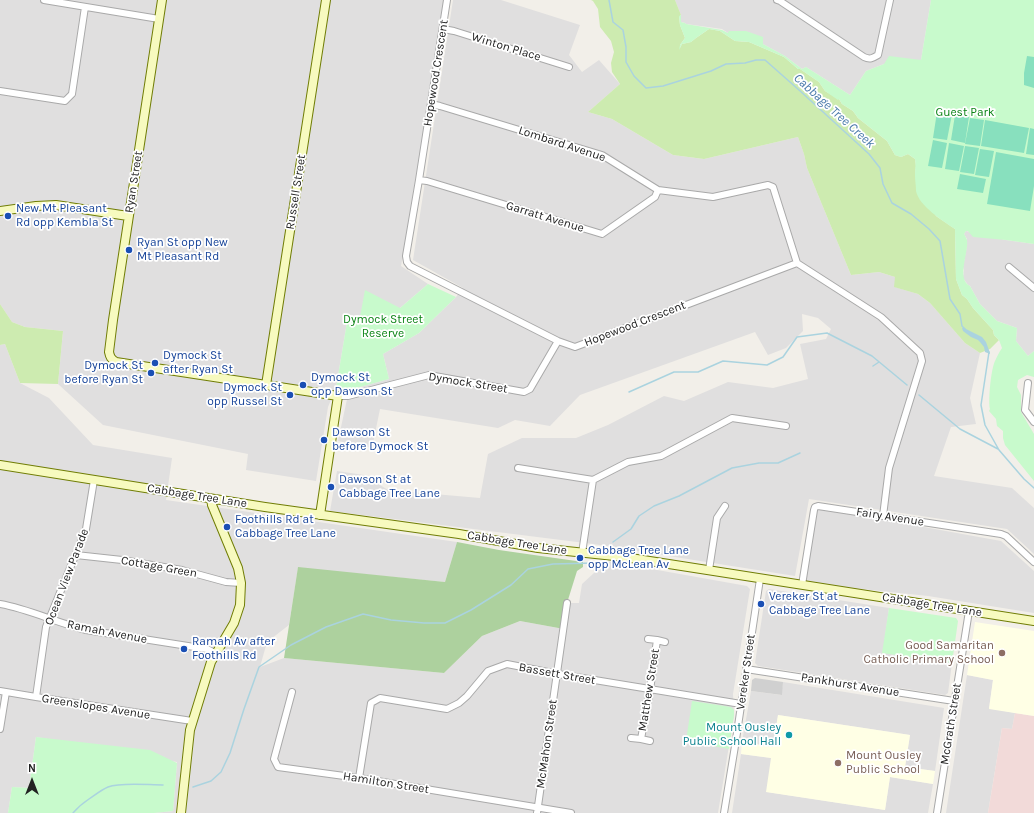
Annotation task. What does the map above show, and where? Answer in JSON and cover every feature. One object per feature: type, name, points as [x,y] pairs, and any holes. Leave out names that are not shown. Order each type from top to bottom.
[{"type":"main road","name":"Ryan Street","points":[[116,362],[112,359],[109,352],[128,216],[162,0]]},
{"type":"main road","name":"Russell Street","points":[[266,385],[326,0]]},
{"type":"main road","points":[[0,211],[56,205],[128,216]]},
{"type":"main road","name":"Dymock Street","points":[[116,362],[338,396]]},
{"type":"main road","points":[[320,515],[338,396]]},
{"type":"main road","name":"Cabbage Tree Lane","points":[[0,465],[320,515],[459,534],[538,548],[624,557],[802,586],[1034,621]]},
{"type":"main road","points":[[181,813],[188,737],[192,721],[211,662],[234,623],[240,605],[241,583],[238,568],[212,505],[211,498]]},
{"type":"street","points":[[44,0],[159,19]]},
{"type":"street","name":"Hopewood Crescent","points":[[447,0],[406,256],[407,262],[410,266],[558,341],[575,347],[797,263]]},
{"type":"street","points":[[776,0],[780,1],[869,59],[878,55],[890,0]]},
{"type":"street","points":[[0,91],[65,101],[72,94],[85,7]]},
{"type":"street","name":"Winton Place","points":[[443,29],[454,31],[569,67]]},
{"type":"street","name":"Lombard Avenue","points":[[431,104],[602,155],[658,190],[713,197],[768,185],[773,187],[797,263]]},
{"type":"street","name":"Garratt Avenue","points":[[419,180],[427,181],[602,234],[656,197],[658,190]]},
{"type":"street","points":[[797,263],[881,317],[920,353],[922,361],[890,468],[882,516]]},
{"type":"street","points":[[1009,267],[1034,288]]},
{"type":"street","name":"Dymock Street","points":[[338,396],[348,396],[429,375],[524,392],[530,389],[558,341]]},
{"type":"street","points":[[1028,383],[1025,410],[1034,422]]},
{"type":"street","points":[[518,468],[593,480],[628,462],[661,456],[732,418],[786,426]]},
{"type":"street","name":"Ocean View Parade","points":[[36,698],[46,627],[86,529],[94,480]]},
{"type":"street","points":[[582,553],[593,480]]},
{"type":"street","points":[[709,570],[717,518],[726,506]]},
{"type":"street","name":"Fairy Avenue","points":[[802,586],[814,510],[815,507],[818,506],[1001,534],[1006,536],[1034,562]]},
{"type":"street","name":"Cottage Green","points":[[76,555],[122,560],[182,570],[226,582],[241,583]]},
{"type":"street","name":"Vereker Street","points":[[724,813],[760,579]]},
{"type":"street","name":"McMahon Street","points":[[538,810],[567,603]]},
{"type":"street","name":"Ramah Avenue","points":[[0,604],[13,606],[86,630],[207,649],[215,653]]},
{"type":"street","name":"McGrath Street","points":[[937,813],[969,611]]},
{"type":"street","name":"Matthew Street","points":[[648,639],[665,642]]},
{"type":"street","name":"Matthew Street","points":[[641,739],[657,640]]},
{"type":"street","name":"Bassett Street","points":[[359,778],[371,704],[380,698],[448,709],[459,704],[488,671],[507,664],[650,690],[741,704]]},
{"type":"street","name":"Pankhurst Avenue","points":[[746,669],[954,701]]},
{"type":"street","points":[[0,730],[3,692]]},
{"type":"street","name":"Greenslopes Avenue","points":[[3,692],[192,721]]},
{"type":"street","name":"Hamilton Street","points":[[292,692],[274,759],[278,767],[359,778],[538,810],[571,813]]},
{"type":"street","name":"Matthew Street","points":[[631,738],[650,741]]},
{"type":"shaded area","points":[[0,0],[446,0],[401,266],[428,284],[400,308],[359,323],[347,322],[336,388],[328,407],[316,481],[246,470],[248,454],[103,425],[58,384],[63,331],[25,327],[12,322],[0,304]]},
{"type":"shaded area","points":[[453,0],[501,0],[580,25],[569,55],[582,72],[599,60],[620,84],[588,112],[612,119],[673,155],[704,159],[798,137],[807,168],[851,275],[879,272],[895,277],[895,287],[918,294],[930,303],[965,343],[980,353],[970,398],[976,424],[951,427],[934,476],[1012,488],[1034,508],[1034,554],[1007,529],[809,499],[795,576],[593,544],[330,511],[337,471],[364,475],[388,490],[480,498],[488,454],[522,438],[576,438],[608,425],[664,396],[684,401],[728,382],[773,388],[808,379],[800,344],[826,339],[831,329],[818,318],[802,314],[803,331],[786,348],[768,355],[755,332],[580,395],[550,426],[515,420],[498,428],[380,409],[372,448],[338,441],[349,390],[389,379],[383,354],[419,333],[456,297],[463,288],[413,260]]},
{"type":"shaded area","points":[[675,0],[931,0],[921,60],[884,64],[866,71],[850,95],[806,67],[802,69],[785,56],[763,44],[728,33],[722,29],[681,22],[681,15]]},
{"type":"shaded area","points":[[966,231],[1006,240],[1034,244],[1034,351],[1028,356],[1016,341],[1017,328],[997,321],[980,304],[970,286],[963,278],[967,239],[964,234]]},
{"type":"shaded area","points":[[5,344],[20,383],[49,398],[93,445],[172,458],[166,500],[457,542],[445,582],[298,568],[289,625],[267,642],[260,667],[284,658],[444,673],[482,636],[520,621],[564,629],[567,603],[579,603],[582,584],[607,561],[747,586],[750,589],[733,694],[734,715],[718,813],[154,813],[173,811],[177,762],[36,737],[29,788],[12,787],[8,813],[0,813],[0,345]]},
{"type":"shaded area","points":[[819,508],[1001,541],[1034,571],[1034,613],[928,596],[805,583],[816,510]]},
{"type":"shaded area","points":[[769,589],[889,608],[883,652],[952,663],[948,693],[945,695],[758,666],[755,663],[766,591]]},
{"type":"shaded area","name":"Good Samaritan Catholic Primary School","points":[[975,622],[1034,631],[1034,716],[989,709],[993,680],[967,675]]},
{"type":"shaded area","points":[[967,675],[993,680],[989,708],[1015,713],[1012,729],[1002,728],[988,813],[946,813]]},
{"type":"shaded area","points":[[755,678],[783,682],[782,695],[751,691],[752,680]]},
{"type":"shaded area","points":[[783,682],[944,708],[935,771],[905,767],[910,735],[778,715],[773,747],[742,742],[751,691],[781,695]]},
{"type":"shaded area","points":[[1015,713],[1034,716],[1034,813],[988,813],[1002,728],[1012,729]]},
{"type":"shaded area","name":"Mount Ousley Public School","points":[[778,715],[910,735],[905,767],[935,771],[933,784],[890,777],[885,810],[766,792],[771,758],[741,754],[742,742],[773,747]]},
{"type":"shaded area","points":[[741,754],[772,758],[767,792],[885,810],[890,777],[933,784],[928,813],[732,813]]},
{"type":"green space","points":[[591,0],[675,0],[681,15],[679,17],[680,25],[685,38],[680,45],[680,48],[682,44],[691,42],[709,29],[720,31],[735,41],[749,42],[784,57],[798,69],[819,82],[825,91],[839,99],[842,104],[853,111],[858,118],[887,141],[895,155],[901,157],[908,154],[915,159],[915,175],[936,216],[955,229],[956,279],[962,295],[993,330],[994,335],[999,340],[990,349],[980,353],[965,343],[930,303],[918,294],[894,287],[895,277],[879,272],[851,275],[807,168],[798,137],[704,159],[673,155],[612,119],[588,112],[620,84],[612,72],[611,63],[614,52],[611,41],[600,27],[598,9]]},
{"type":"green space","name":"Guest Park","points":[[931,0],[1034,0],[1034,244],[973,237],[968,231],[966,231],[964,234],[967,240],[967,245],[963,272],[966,283],[970,286],[980,304],[997,321],[1017,328],[1016,341],[1028,356],[1034,351],[1034,377],[1027,375],[1018,380],[1017,387],[1021,395],[1021,412],[1034,434],[1034,481],[1005,445],[1003,431],[997,426],[996,419],[989,411],[992,371],[995,361],[1002,348],[999,340],[994,335],[993,330],[962,295],[956,279],[955,229],[926,208],[918,197],[916,191],[915,159],[908,154],[901,157],[895,155],[887,141],[858,118],[853,111],[842,104],[839,99],[838,100],[825,91],[819,82],[798,69],[784,57],[749,42],[735,41],[720,31],[709,29],[691,42],[682,44],[679,50],[680,45],[685,38],[680,25],[679,16],[681,15],[681,22],[686,24],[722,30],[728,33],[729,31],[746,31],[763,37],[763,44],[785,56],[802,69],[806,67],[850,95],[866,71],[884,64],[889,56],[921,60]]},
{"type":"green space","points":[[1027,56],[1034,57],[1034,88],[1024,85],[1024,73]]},
{"type":"green space","points":[[937,112],[952,114],[947,140],[933,138]]},
{"type":"green space","points":[[955,115],[969,117],[965,143],[951,140]]},
{"type":"green space","points":[[970,118],[984,120],[980,146],[965,144]]},
{"type":"green space","points":[[985,120],[1029,128],[1024,153],[981,146]]},
{"type":"green space","points":[[1030,128],[1034,129],[1034,155],[1026,154]]},
{"type":"green space","points":[[933,140],[947,143],[942,168],[928,166]]},
{"type":"green space","points":[[949,143],[964,146],[959,171],[945,169]]},
{"type":"green space","points":[[965,146],[979,148],[974,174],[960,172]]},
{"type":"green space","points":[[980,149],[994,151],[989,177],[975,175]]},
{"type":"green space","points":[[996,152],[1034,159],[1034,186],[1030,211],[987,204]]},
{"type":"green space","points":[[960,174],[986,179],[983,193],[957,189]]},
{"type":"green space","name":"Dymock Street Reserve","points":[[428,284],[456,297],[419,333],[383,354],[389,379],[349,390],[336,388],[347,322],[359,322],[365,290],[400,308]]},
{"type":"green space","points":[[0,304],[12,322],[25,327],[63,331],[58,384],[20,383],[5,344],[0,345]]},
{"type":"green space","points":[[457,542],[499,550],[583,562],[583,567],[577,571],[567,603],[564,629],[520,621],[482,636],[444,673],[284,658],[298,567],[445,582]]},
{"type":"green space","points":[[889,608],[956,618],[958,621],[952,663],[882,653]]},
{"type":"green space","points":[[692,701],[731,707],[734,710],[729,749],[686,741]]},
{"type":"green space","points":[[36,737],[150,750],[177,763],[173,811],[154,813],[8,813],[12,787],[29,788]]},
{"type":"water","points":[[962,328],[982,337],[986,342],[990,354],[985,352],[984,347],[978,340],[963,331]]},
{"type":"waterway","name":"Cabbage Tree Creek","points":[[609,0],[613,22],[623,30],[626,47],[626,62],[634,76],[646,88],[663,86],[711,71],[726,64],[765,60],[869,154],[880,168],[883,184],[892,203],[911,214],[929,229],[940,241],[950,299],[960,314],[962,326],[965,329]]},
{"type":"waterway","points":[[629,392],[674,372],[698,372],[723,361],[767,365],[783,357],[797,337],[827,333],[872,356],[907,385]]},
{"type":"waterway","name":"Cabbage Tree Creek","points":[[989,352],[981,405],[985,425],[999,450],[1024,479],[1034,488]]},
{"type":"waterway","name":"Cabbage Tree Creek","points":[[873,366],[879,362]]},
{"type":"waterway","points":[[919,395],[960,429],[998,449]]},
{"type":"waterway","name":"Cabbage Tree Creek","points":[[613,542],[631,529],[639,516],[654,506],[679,496],[732,468],[759,463],[778,463],[800,453]]},
{"type":"waterway","name":"Cabbage Tree Creek","points":[[193,787],[211,781],[221,772],[230,753],[259,667],[291,645],[326,627],[363,614],[391,620],[445,623],[471,610],[511,585],[528,569],[553,564],[594,563]]},
{"type":"waterway","name":"Cabbage Tree Creek","points":[[73,813],[100,791],[113,785],[163,785]]},
{"type":"place","name":"New Mt Pleasant Rd opp Kembla St","points":[[8,216]]},
{"type":"place","name":"Ryan St opp New Mt Pleasant Rd","points":[[129,250]]},
{"type":"place","name":"Dymock St after Ryan St","points":[[155,363]]},
{"type":"place","name":"Dymock St before Ryan St","points":[[151,373]]},
{"type":"place","name":"Dymock St opp Dawson St","points":[[303,385]]},
{"type":"place","name":"Dymock St opp Russel St","points":[[290,395]]},
{"type":"place","name":"Dawson St before Dymock St","points":[[324,440]]},
{"type":"place","name":"Dawson St at Cabbage Tree Lane","points":[[331,487]]},
{"type":"place","name":"Foothills Rd at Cabbage Tree Lane","points":[[227,527]]},
{"type":"place","name":"Cabbage Tree Lane opp McLean Av","points":[[580,558]]},
{"type":"place","name":"Vereker St at Cabbage Tree Lane","points":[[761,604]]},
{"type":"place","name":"Ramah Av after Foothills Rd","points":[[184,649]]},
{"type":"place","name":"Good Samaritan Catholic Primary School","points":[[1002,653]]},
{"type":"place","name":"Mount Ousley Public School Hall","points":[[789,735]]},
{"type":"place","name":"Mount Ousley Public School","points":[[838,763]]}]
